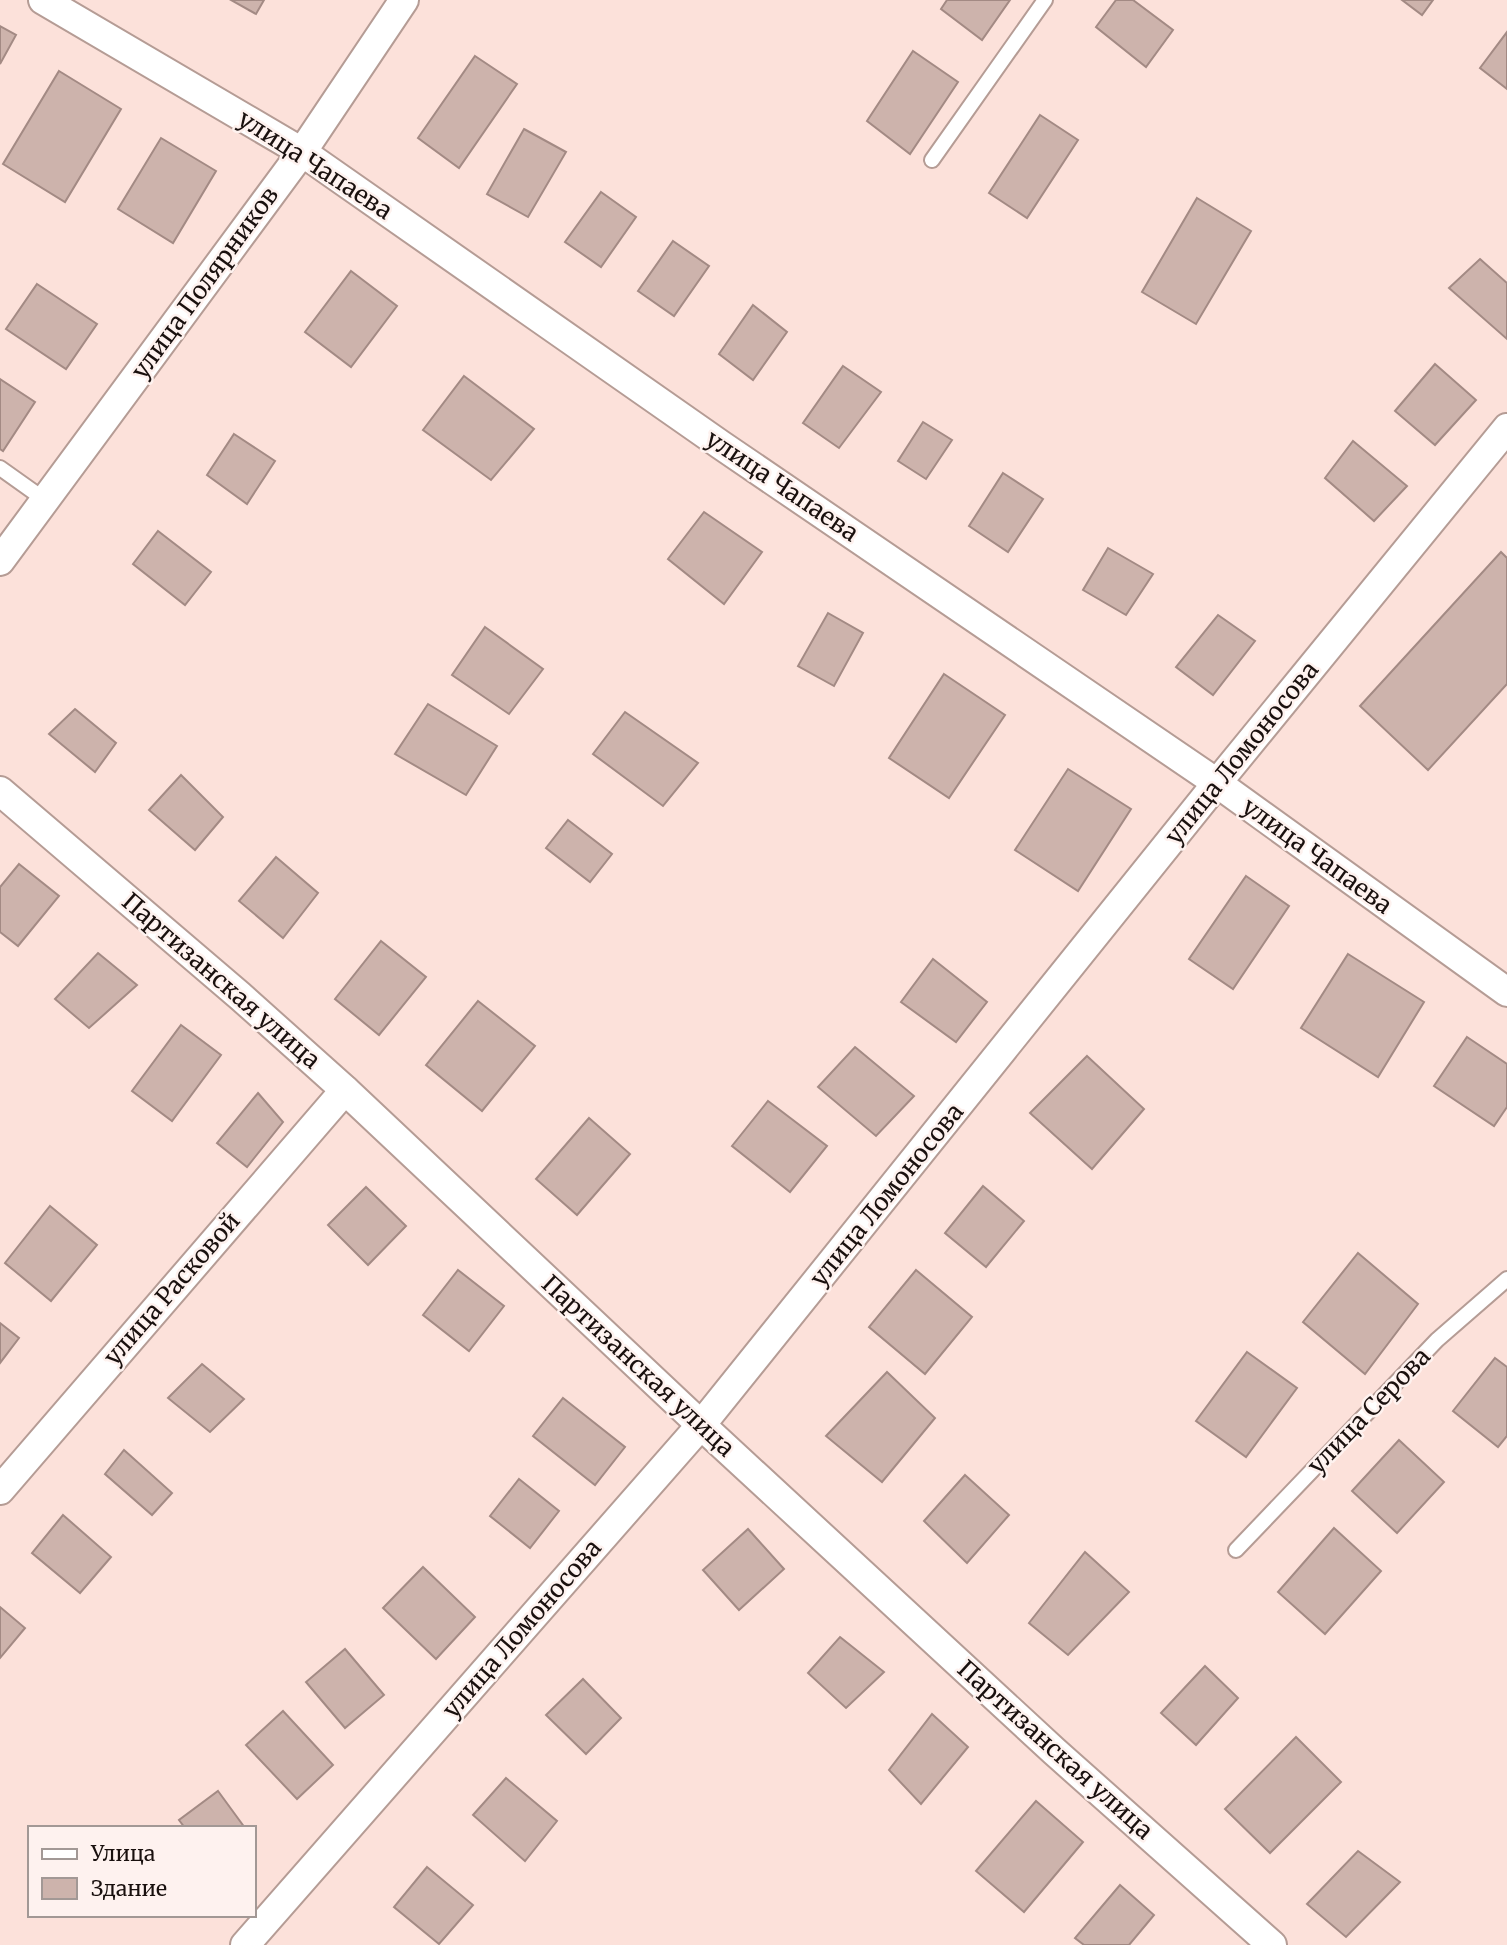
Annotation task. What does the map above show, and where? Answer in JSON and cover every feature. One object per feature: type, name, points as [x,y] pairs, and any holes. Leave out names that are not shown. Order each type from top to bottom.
[{"type":"street","name":"улица Чапаева","points":[[43,0],[302,152],[721,445],[1217,783],[1507,992]]},
{"type":"street","name":"улица Полярников","points":[[0,561],[302,152],[404,0]]},
{"type":"street","name":"улица Ломоносова","points":[[245,1945],[701,1425],[1217,783],[1507,428]]},
{"type":"street","name":"Партизанская улица","points":[[0,790],[345,1090],[701,1425],[1054,1751],[1272,1945]]},
{"type":"street","name":"улица Расковой","points":[[0,1490],[345,1090]]},
{"type":"lane","points":[[932,160],[1045,0]]},
{"type":"lane","points":[[0,468],[45,500]]},
{"type":"lane","name":"улица Серова","points":[[1236,1550],[1437,1340],[1507,1279]]},
{"type":"building","points":[[231,0],[264,0],[256,14]]},
{"type":"building","points":[[947,0],[1010,0],[982,40],[941,9]]},
{"type":"building","points":[[1116,0],[1133,0],[1173,30],[1146,67],[1096,27]]},
{"type":"building","points":[[1402,0],[1433,0],[1422,15]]},
{"type":"building","points":[[0,26],[16,35],[0,64]]},
{"type":"building","points":[[1507,32],[1507,89],[1480,68]]},
{"type":"building","points":[[913,51],[958,82],[910,154],[867,121]]},
{"type":"building","points":[[475,56],[517,84],[459,168],[418,138]]},
{"type":"building","points":[[59,71],[121,109],[65,202],[3,164]]},
{"type":"building","points":[[1040,115],[1078,140],[1027,218],[989,193]]},
{"type":"building","points":[[524,129],[566,152],[528,217],[487,194]]},
{"type":"building","points":[[161,138],[216,171],[173,243],[118,209]]},
{"type":"building","points":[[601,192],[636,217],[601,267],[565,242]]},
{"type":"building","points":[[1197,198],[1251,231],[1196,324],[1142,292]]},
{"type":"building","points":[[673,241],[709,266],[674,316],[638,291]]},
{"type":"building","points":[[1480,259],[1507,283],[1507,339],[1449,288]]},
{"type":"building","points":[[351,271],[397,306],[351,367],[305,332]]},
{"type":"building","points":[[37,284],[97,324],[66,369],[6,329]]},
{"type":"building","points":[[753,305],[787,332],[753,380],[719,354]]},
{"type":"building","points":[[1435,364],[1476,400],[1435,445],[1395,411]]},
{"type":"building","points":[[843,366],[881,392],[839,448],[803,423]]},
{"type":"building","points":[[464,376],[534,429],[491,480],[423,430]]},
{"type":"building","points":[[0,379],[35,402],[3,451],[0,449]]},
{"type":"building","points":[[923,422],[952,440],[926,479],[898,461]]},
{"type":"building","points":[[234,434],[275,461],[247,504],[207,475]]},
{"type":"building","points":[[1353,441],[1407,486],[1374,521],[1325,478]]},
{"type":"building","points":[[1003,473],[1043,499],[1008,552],[969,526]]},
{"type":"building","points":[[704,512],[762,552],[724,604],[668,559]]},
{"type":"building","points":[[158,531],[211,572],[185,605],[133,564]]},
{"type":"building","points":[[1108,548],[1153,574],[1126,615],[1083,590]]},
{"type":"building","points":[[1501,552],[1507,558],[1507,684],[1428,770],[1360,706]]},
{"type":"building","points":[[828,613],[863,633],[834,686],[798,666]]},
{"type":"building","points":[[1218,615],[1255,641],[1213,695],[1176,667]]},
{"type":"building","points":[[485,627],[543,669],[509,714],[452,675]]},
{"type":"building","points":[[944,674],[1005,715],[949,798],[889,758]]},
{"type":"building","points":[[428,704],[497,746],[466,795],[395,754]]},
{"type":"building","points":[[75,709],[116,743],[95,772],[49,734]]},
{"type":"building","points":[[625,712],[698,763],[663,806],[593,754]]},
{"type":"building","points":[[1068,769],[1131,809],[1078,891],[1015,850]]},
{"type":"building","points":[[181,775],[223,817],[195,850],[149,810]]},
{"type":"building","points":[[568,820],[612,854],[590,882],[546,848]]},
{"type":"building","points":[[276,857],[318,893],[283,938],[239,901]]},
{"type":"building","points":[[19,864],[59,896],[18,946],[0,932],[0,887]]},
{"type":"building","points":[[1246,876],[1289,906],[1233,989],[1189,959]]},
{"type":"building","points":[[381,941],[426,977],[379,1035],[335,999]]},
{"type":"building","points":[[98,953],[137,985],[89,1028],[55,999]]},
{"type":"building","points":[[1348,954],[1424,1002],[1378,1077],[1301,1028]]},
{"type":"building","points":[[933,959],[987,1002],[956,1042],[901,1002]]},
{"type":"building","points":[[478,1001],[535,1046],[482,1111],[426,1065]]},
{"type":"building","points":[[181,1025],[221,1055],[172,1121],[132,1091]]},
{"type":"building","points":[[1467,1037],[1507,1064],[1507,1107],[1494,1126],[1434,1086]]},
{"type":"building","points":[[855,1047],[914,1096],[876,1136],[818,1087]]},
{"type":"building","points":[[1087,1056],[1144,1109],[1092,1169],[1030,1113]]},
{"type":"building","points":[[258,1093],[283,1122],[247,1167],[217,1143]]},
{"type":"building","points":[[768,1101],[827,1146],[790,1192],[732,1146]]},
{"type":"building","points":[[589,1118],[630,1154],[577,1215],[536,1179]]},
{"type":"building","points":[[983,1186],[1024,1221],[986,1267],[945,1233]]},
{"type":"building","points":[[366,1187],[406,1226],[368,1265],[328,1225]]},
{"type":"building","points":[[50,1206],[97,1245],[51,1301],[5,1263]]},
{"type":"building","points":[[1358,1253],[1418,1304],[1365,1374],[1303,1322]]},
{"type":"building","points":[[458,1270],[504,1306],[469,1351],[423,1315]]},
{"type":"building","points":[[916,1270],[972,1317],[925,1374],[869,1327]]},
{"type":"building","points":[[0,1323],[19,1338],[0,1363]]},
{"type":"building","points":[[1247,1352],[1297,1388],[1246,1457],[1196,1421]]},
{"type":"building","points":[[1495,1358],[1507,1367],[1507,1436],[1498,1447],[1453,1411]]},
{"type":"building","points":[[202,1364],[244,1399],[210,1432],[168,1398]]},
{"type":"building","points":[[887,1372],[935,1418],[882,1482],[826,1436]]},
{"type":"building","points":[[563,1398],[625,1447],[595,1485],[533,1436]]},
{"type":"building","points":[[1399,1440],[1444,1482],[1397,1533],[1352,1491]]},
{"type":"building","points":[[124,1450],[172,1493],[152,1515],[105,1474]]},
{"type":"building","points":[[965,1475],[1009,1515],[967,1563],[924,1521]]},
{"type":"building","points":[[519,1479],[559,1511],[530,1548],[490,1516]]},
{"type":"building","points":[[63,1515],[111,1557],[80,1593],[32,1553]]},
{"type":"building","points":[[1334,1528],[1381,1571],[1325,1634],[1278,1592]]},
{"type":"building","points":[[748,1529],[784,1569],[739,1610],[703,1570]]},
{"type":"building","points":[[1085,1552],[1129,1592],[1068,1655],[1029,1623]]},
{"type":"building","points":[[423,1567],[475,1617],[436,1659],[383,1608]]},
{"type":"building","points":[[0,1607],[25,1628],[0,1658]]},
{"type":"building","points":[[840,1637],[884,1672],[846,1708],[808,1673]]},
{"type":"building","points":[[345,1649],[384,1695],[345,1728],[306,1682]]},
{"type":"building","points":[[1205,1666],[1238,1698],[1196,1745],[1161,1713]]},
{"type":"building","points":[[583,1679],[621,1718],[586,1754],[546,1715]]},
{"type":"building","points":[[283,1711],[333,1765],[297,1799],[246,1745]]},
{"type":"building","points":[[932,1714],[968,1747],[921,1804],[889,1770]]},
{"type":"building","points":[[1296,1737],[1341,1782],[1270,1853],[1225,1809]]},
{"type":"building","points":[[506,1778],[557,1821],[525,1861],[473,1815]]},
{"type":"building","points":[[218,1791],[244,1826],[184,1826],[179,1820]]},
{"type":"building","points":[[1036,1801],[1083,1842],[1024,1912],[976,1871]]},
{"type":"building","points":[[1358,1851],[1400,1882],[1346,1937],[1307,1904]]},
{"type":"building","points":[[427,1867],[473,1905],[439,1944],[394,1907]]},
{"type":"building","points":[[1120,1885],[1154,1915],[1129,1945],[1084,1945],[1075,1938]]}]
